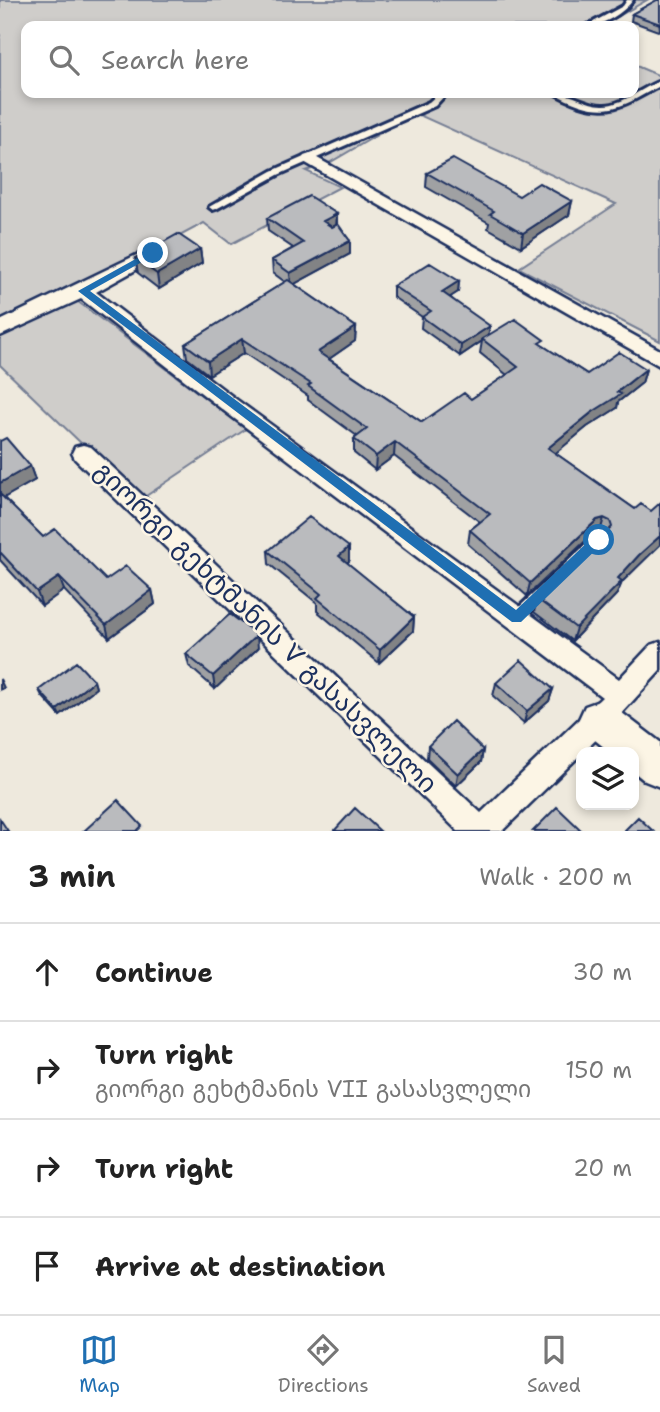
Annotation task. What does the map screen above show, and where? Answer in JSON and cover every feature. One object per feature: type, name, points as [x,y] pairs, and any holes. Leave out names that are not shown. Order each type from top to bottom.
[{"type":"street","points":[[310,159],[660,359]]},
{"type":"street","points":[[0,329],[83,291],[153,253]]},
{"type":"street","points":[[83,291],[516,618],[610,708],[660,767]]},
{"type":"street","name":"გიორგი გეხტმანის V გასასვლელი","points":[[83,453],[481,831]]},
{"type":"street","points":[[481,831],[610,708],[660,653]]},
{"type":"lane","points":[[598,21],[625,7],[630,0]]},
{"type":"lane","points":[[639,93],[660,83]]},
{"type":"lane","points":[[213,207],[275,173],[432,104],[438,98]]},
{"type":"lane","points":[[572,98],[604,110],[629,98]]},
{"type":"lane","points":[[516,618],[599,540]]},
{"type":"shaded area","points":[[0,0],[647,0],[610,21],[21,21],[21,98],[639,98],[639,67],[660,76],[660,341],[519,268],[616,204],[415,113],[329,163],[306,171],[340,187],[231,244],[204,223],[69,295],[246,429],[140,500],[0,365]]},
{"type":"building","points":[[660,0],[660,24],[632,14]]},
{"type":"building","points":[[453,159],[519,196],[539,183],[572,201],[523,233],[490,214],[494,211],[427,173]]},
{"type":"building","points":[[309,196],[337,214],[323,221],[332,227],[338,224],[350,241],[290,273],[272,260],[303,243],[267,218]]},
{"type":"building","points":[[178,234],[200,249],[157,274],[135,258]]},
{"type":"building","points":[[430,263],[459,281],[442,292],[490,326],[461,345],[422,317],[431,311],[393,286]]},
{"type":"building","points":[[288,280],[356,327],[318,352],[422,422],[464,393],[471,399],[518,367],[482,339],[515,319],[544,340],[539,343],[587,374],[619,352],[646,369],[617,392],[621,394],[591,413],[548,448],[635,509],[641,504],[651,511],[660,503],[660,536],[618,578],[622,581],[576,628],[537,599],[612,527],[610,521],[604,518],[597,520],[530,583],[470,530],[490,514],[395,442],[376,456],[354,439],[367,429],[308,386],[311,384],[242,339],[208,361],[185,344]]},
{"type":"building","points":[[6,438],[30,466],[0,483],[0,441]]},
{"type":"building","points":[[0,494],[43,537],[55,529],[106,580],[126,566],[152,590],[106,625],[59,577],[37,592],[0,552]]},
{"type":"building","points":[[309,517],[349,547],[339,556],[414,617],[380,650],[317,598],[321,594],[268,551]]},
{"type":"building","points":[[230,614],[257,635],[213,676],[186,654]]},
{"type":"building","points":[[521,660],[553,689],[527,711],[496,683]]},
{"type":"building","points":[[76,662],[94,681],[57,710],[39,690]]},
{"type":"building","points":[[453,721],[483,750],[458,774],[428,746]]},
{"type":"building","points":[[118,800],[142,826],[137,831],[84,831]]},
{"type":"building","points":[[557,807],[582,831],[533,831]]},
{"type":"building","points":[[355,808],[380,831],[334,831]]},
{"type":"building","points":[[638,817],[653,831],[624,831]]},
{"type":"building","points":[[0,819],[8,831],[0,831]]},
{"type":"route","points":[[153,253],[83,291],[230,405],[516,618],[599,540]]}]
